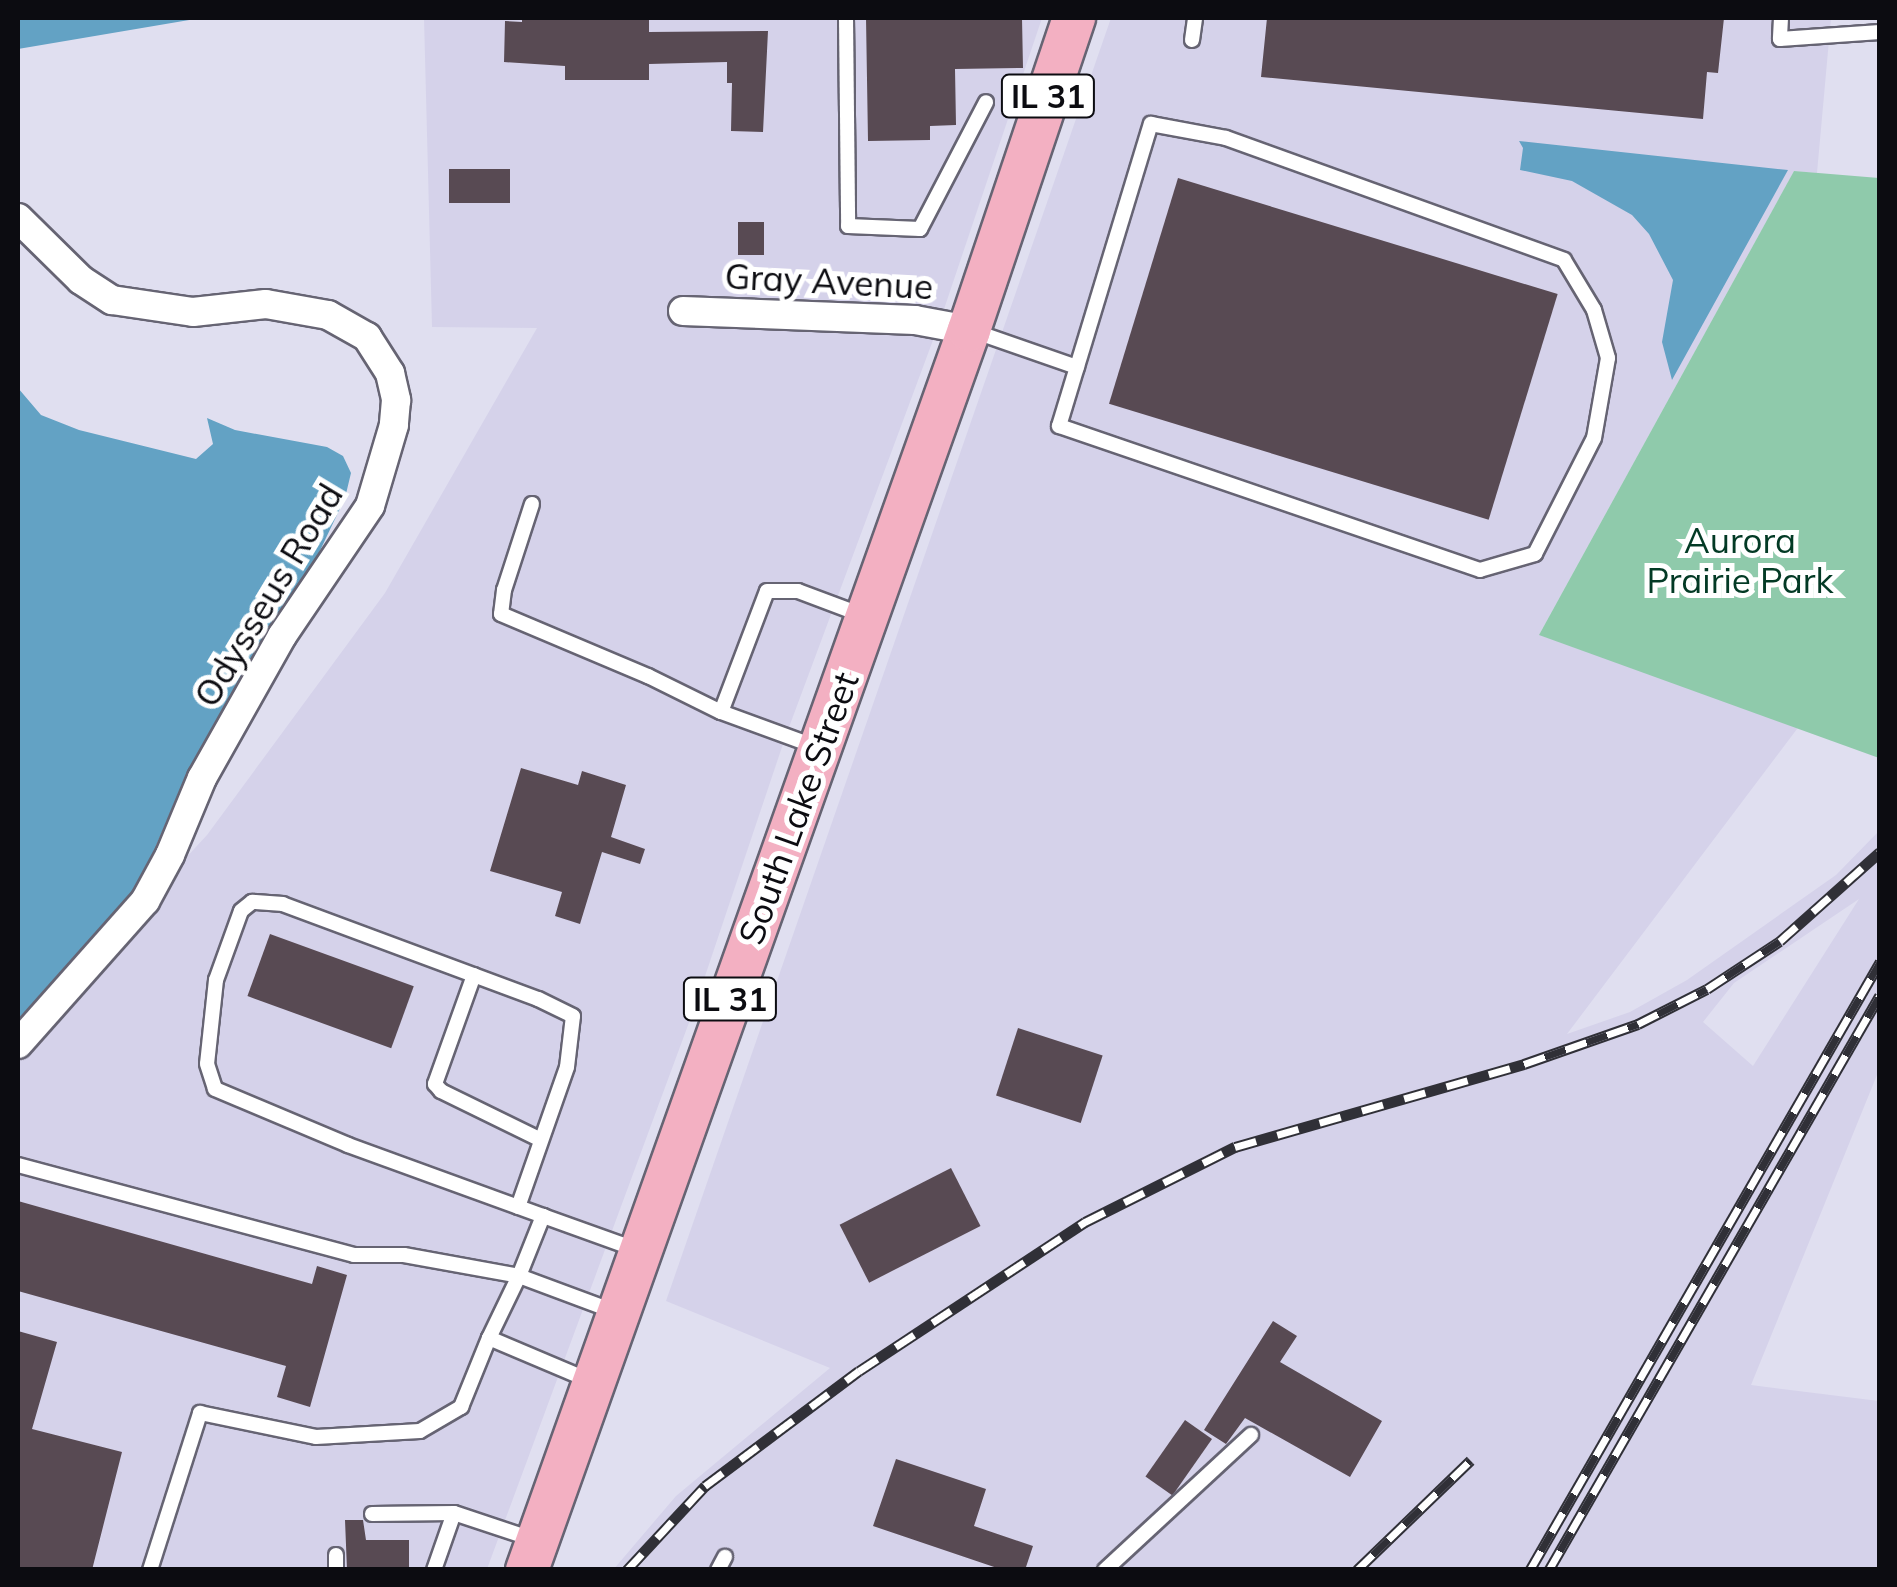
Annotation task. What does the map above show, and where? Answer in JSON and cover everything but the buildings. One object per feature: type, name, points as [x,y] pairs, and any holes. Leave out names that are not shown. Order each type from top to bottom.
[{"type":"main road","name":"IL 31","points":[[969,330],[1074,18]]},
{"type":"main road","name":"South Lake Street","points":[[532,1555],[969,330]]},
{"type":"street","name":"Odysseus Road","points":[[18,218],[81,280],[112,300],[193,312],[266,304],[328,315],[367,338],[390,373],[396,400],[394,424],[370,506],[282,636],[202,778],[170,855],[145,901],[18,1044]]},
{"type":"street","name":"Gray Avenue","points":[[683,310],[914,320],[969,330]]},
{"type":"lane","points":[[846,18],[848,226],[920,229],[986,102]]},
{"type":"lane","points":[[1192,40],[1196,18]]},
{"type":"lane","points":[[1782,18],[1780,39],[1880,32]]},
{"type":"lane","points":[[1151,124],[1226,138],[1564,260],[1594,310],[1608,358],[1594,438],[1535,554],[1480,570],[1059,426],[1077,367],[1151,124]]},
{"type":"lane","points":[[969,330],[1077,367]]},
{"type":"lane","points":[[532,504],[504,590],[501,614],[722,712],[820,748]]},
{"type":"lane","points":[[722,712],[767,592],[798,592],[866,617]]},
{"type":"lane","points":[[518,1207],[567,1067],[573,1016],[283,904],[252,902],[241,910],[216,980],[207,1064],[214,1090],[348,1145],[518,1207],[543,1216],[640,1250]]},
{"type":"lane","points":[[474,975],[435,1084],[441,1091],[541,1140]]},
{"type":"lane","points":[[18,1165],[354,1255],[404,1255],[519,1276],[618,1312]]},
{"type":"lane","points":[[150,1570],[200,1413],[316,1436],[420,1431],[461,1407],[543,1216]]},
{"type":"lane","points":[[489,1338],[593,1382]]},
{"type":"lane","points":[[1106,1570],[1251,1436]]},
{"type":"lane","points":[[372,1514],[454,1513],[532,1555]]},
{"type":"lane","points":[[434,1570],[454,1513]]},
{"type":"shaded area","points":[[424,18],[1042,18],[939,324],[785,738],[694,1009],[487,1569],[18,1569],[18,1040],[207,835],[385,593],[537,328],[432,327]]},
{"type":"shaded area","points":[[1111,18],[1831,18],[1817,173],[1794,171],[1540,633],[1800,725],[1567,1034],[1630,1012],[1687,980],[1836,875],[1879,831],[1879,1070],[1751,1385],[1879,1401],[1879,1569],[613,1570],[676,1496],[830,1368],[666,1301]],"holes":[[[1859,899],[1753,1066],[1703,1022],[1734,983]]]},
{"type":"green space","name":"Aurora Prairie Park","points":[[1794,171],[1879,178],[1879,758],[1539,635]]},
{"type":"water","points":[[18,18],[201,18],[18,49]]},
{"type":"water","points":[[1519,141],[1788,170],[1672,380],[1662,342],[1673,280],[1649,234],[1632,215],[1572,181],[1520,170],[1523,148]]},
{"type":"water","points":[[18,388],[41,415],[79,430],[196,459],[213,444],[207,418],[235,430],[327,447],[343,456],[351,473],[345,498],[316,559],[265,637],[185,778],[141,881],[117,918],[18,1026]]},
{"type":"railway","points":[[627,1570],[705,1486],[859,1371],[1085,1222],[1235,1147],[1524,1064],[1638,1024],[1707,989],[1780,941],[1880,852]]},
{"type":"railway","points":[[1530,1570],[1880,962]]},
{"type":"railway","points":[[1549,1570],[1880,995]]},
{"type":"railway","points":[[1357,1570],[1471,1460]]}]
